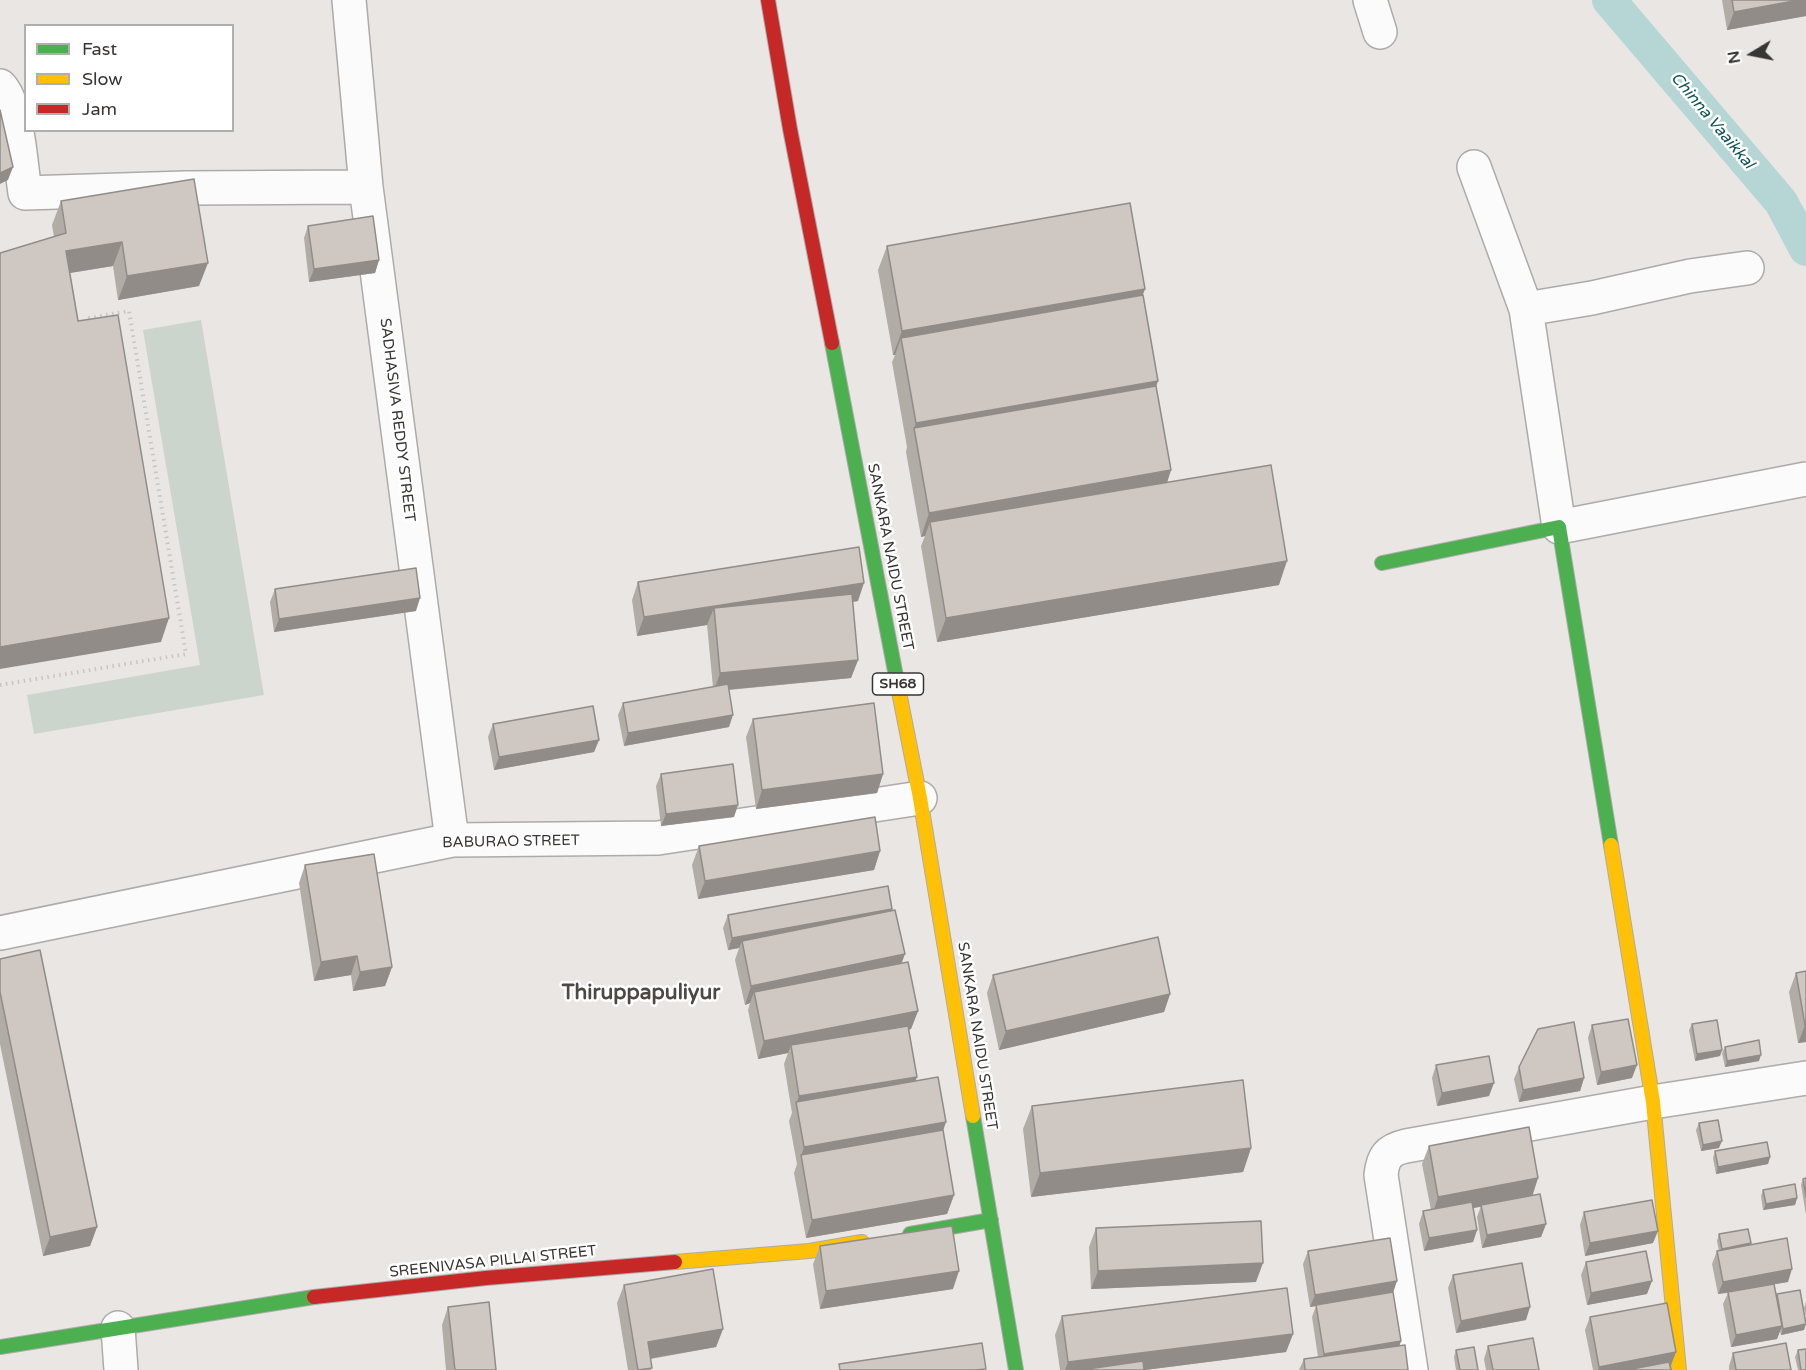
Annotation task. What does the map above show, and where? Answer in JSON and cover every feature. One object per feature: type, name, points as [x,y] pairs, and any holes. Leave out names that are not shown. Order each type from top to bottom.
[{"type":"street","name":"SADHASIVA REDDY STREET","points":[[350,0],[366,187],[452,840]]},
{"type":"street","name":"SANKARA NAIDU STREET","points":[[768,0],[790,129],[920,798],[1016,1370]]},
{"type":"street","points":[[1370,0],[1380,32]]},
{"type":"street","points":[[0,86],[12,107],[12,194],[185,188],[366,187]]},
{"type":"street","points":[[1474,167],[1526,309],[1559,527],[1653,1102],[1679,1370]]},
{"type":"street","points":[[1526,309],[1581,300],[1648,283],[1747,268]]},
{"type":"street","points":[[1382,563],[1806,479]]},
{"type":"street","name":"BABURAO STREET","points":[[0,933],[452,840],[658,838],[920,798]]},
{"type":"street","points":[[1411,1370],[1381,1175],[1382,1160],[1397,1148],[1653,1102],[1806,1078]]},
{"type":"street","points":[[900,1235],[991,1220]]},
{"type":"street","name":"SREENIVASA PILLAI STREET","points":[[0,1347],[306,1298],[486,1278],[809,1251],[877,1239]]},
{"type":"street","points":[[118,1329],[121,1370]]},
{"type":"path","points":[[0,685],[186,654],[129,311],[84,319]]},
{"type":"shaded area","points":[[201,320],[264,695],[34,734],[27,695],[200,665],[143,330]]},
{"type":"building","points":[[1732,0],[1799,0],[1734,12]]},
{"type":"building","points":[[0,110],[13,167],[0,173]]},
{"type":"building","points":[[194,179],[208,263],[127,276],[122,242],[66,251],[78,321],[118,315],[169,618],[0,647],[0,253],[66,233],[61,201]]},
{"type":"building","points":[[1130,203],[1145,289],[902,331],[887,246]]},
{"type":"building","points":[[373,216],[379,260],[314,269],[308,226]]},
{"type":"building","points":[[1143,295],[1158,381],[916,423],[901,338]]},
{"type":"building","points":[[1156,386],[1171,470],[929,513],[914,428]]},
{"type":"building","points":[[1271,465],[1287,561],[946,618],[930,522]]},
{"type":"building","points":[[859,547],[864,583],[644,617],[638,582]]},
{"type":"building","points":[[416,568],[420,598],[279,619],[275,589]]},
{"type":"building","points":[[852,594],[858,660],[720,673],[714,608]]},
{"type":"building","points":[[728,684],[733,715],[628,733],[623,703]]},
{"type":"building","points":[[874,703],[883,774],[762,790],[753,719]]},
{"type":"building","points":[[593,706],[599,740],[499,757],[493,724]]},
{"type":"building","points":[[733,764],[738,805],[666,814],[661,774]]},
{"type":"building","points":[[875,817],[880,851],[705,881],[699,846]]},
{"type":"building","points":[[374,854],[392,967],[360,972],[357,956],[321,962],[305,865]]},
{"type":"building","points":[[888,886],[892,909],[732,938],[728,915]]},
{"type":"building","points":[[895,910],[905,954],[751,986],[742,941]]},
{"type":"building","points":[[1158,937],[1170,994],[1006,1031],[993,975]]},
{"type":"building","points":[[40,950],[97,1227],[50,1237],[0,992],[0,959]]},
{"type":"building","points":[[908,962],[918,1011],[764,1041],[754,992]]},
{"type":"building","points":[[1806,971],[1806,1024],[1805,1025],[1796,973]]},
{"type":"building","points":[[1628,1019],[1637,1065],[1601,1072],[1592,1025]]},
{"type":"building","points":[[1717,1020],[1722,1050],[1697,1054],[1692,1024]]},
{"type":"building","points":[[1574,1022],[1584,1078],[1523,1090],[1519,1067],[1538,1029]]},
{"type":"building","points":[[908,1026],[917,1077],[799,1096],[791,1045]]},
{"type":"building","points":[[1759,1040],[1761,1055],[1727,1061],[1725,1047]]},
{"type":"building","points":[[1489,1056],[1494,1083],[1442,1093],[1436,1065]]},
{"type":"building","points":[[938,1077],[946,1122],[804,1147],[796,1102]]},
{"type":"building","points":[[1243,1080],[1251,1148],[1040,1173],[1032,1106]]},
{"type":"building","points":[[1718,1120],[1722,1141],[1703,1145],[1699,1123]]},
{"type":"building","points":[[1529,1127],[1538,1178],[1438,1197],[1429,1146]]},
{"type":"building","points":[[943,1130],[954,1195],[812,1220],[801,1155]]},
{"type":"building","points":[[1767,1142],[1770,1157],[1718,1167],[1715,1151]]},
{"type":"building","points":[[1806,1178],[1806,1196],[1803,1179]]},
{"type":"building","points":[[1795,1184],[1797,1198],[1766,1204],[1763,1190]]},
{"type":"building","points":[[1540,1194],[1546,1224],[1487,1235],[1481,1205]]},
{"type":"building","points":[[1652,1200],[1658,1231],[1590,1243],[1584,1212]]},
{"type":"building","points":[[1472,1202],[1477,1230],[1429,1238],[1423,1211]]},
{"type":"building","points":[[1261,1221],[1263,1263],[1098,1271],[1096,1228]]},
{"type":"building","points":[[952,1226],[959,1271],[826,1291],[820,1246]]},
{"type":"building","points":[[1748,1229],[1751,1243],[1722,1249],[1719,1234]]},
{"type":"building","points":[[1390,1238],[1397,1281],[1315,1295],[1308,1251]]},
{"type":"building","points":[[1787,1238],[1792,1269],[1723,1282],[1717,1251]]},
{"type":"building","points":[[1646,1251],[1652,1281],[1591,1293],[1586,1262]]},
{"type":"building","points":[[1522,1263],[1530,1307],[1461,1321],[1453,1275]]},
{"type":"building","points":[[713,1269],[723,1329],[648,1342],[652,1368],[638,1370],[624,1285]]},
{"type":"building","points":[[1774,1284],[1782,1326],[1736,1335],[1728,1292]]},
{"type":"building","points":[[1287,1288],[1293,1334],[1068,1362],[1062,1316]]},
{"type":"building","points":[[1800,1290],[1806,1324],[1783,1329],[1777,1294]]},
{"type":"building","points":[[1393,1292],[1401,1341],[1324,1354],[1316,1305]]},
{"type":"building","points":[[489,1302],[496,1370],[455,1370],[448,1307]]},
{"type":"building","points":[[1667,1303],[1676,1352],[1599,1367],[1590,1317]]},
{"type":"building","points":[[1533,1338],[1539,1370],[1493,1370],[1488,1346]]},
{"type":"building","points":[[982,1343],[986,1369],[840,1370],[839,1364]]},
{"type":"building","points":[[1786,1343],[1791,1370],[1736,1370],[1733,1353]]},
{"type":"building","points":[[1405,1345],[1408,1370],[1305,1370],[1304,1359]]},
{"type":"building","points":[[1474,1347],[1478,1370],[1460,1370],[1456,1350]]},
{"type":"building","points":[[1806,1349],[1806,1370],[1801,1370],[1798,1350]]},
{"type":"building","points":[[1143,1361],[1144,1370],[1081,1370]]},
{"type":"building","points":[[1669,1362],[1671,1370],[1627,1370]]},
{"type":"waterway","name":"Chinna Vaaikkal","points":[[1609,0],[1781,202],[1806,249]]},
{"type":"traffic: fast","points":[[832,343],[899,692]]},
{"type":"traffic: fast","points":[[1382,563],[1559,527],[1611,845]]},
{"type":"traffic: fast","points":[[973,1116],[1016,1370]]},
{"type":"traffic: fast","points":[[910,1234],[991,1220]]},
{"type":"traffic: fast","points":[[0,1347],[314,1297]]},
{"type":"traffic: slow","points":[[899,692],[920,798],[973,1116]]},
{"type":"traffic: slow","points":[[1611,845],[1653,1102],[1679,1370]]},
{"type":"traffic: slow","points":[[675,1262],[809,1251],[862,1242]]},
{"type":"traffic: jam","points":[[768,0],[790,129],[832,343]]},
{"type":"traffic: jam","points":[[314,1297],[486,1278],[675,1262]]},
{"type":"district","name":"Thiruppapuliyur","points":[[641,993]]}]
